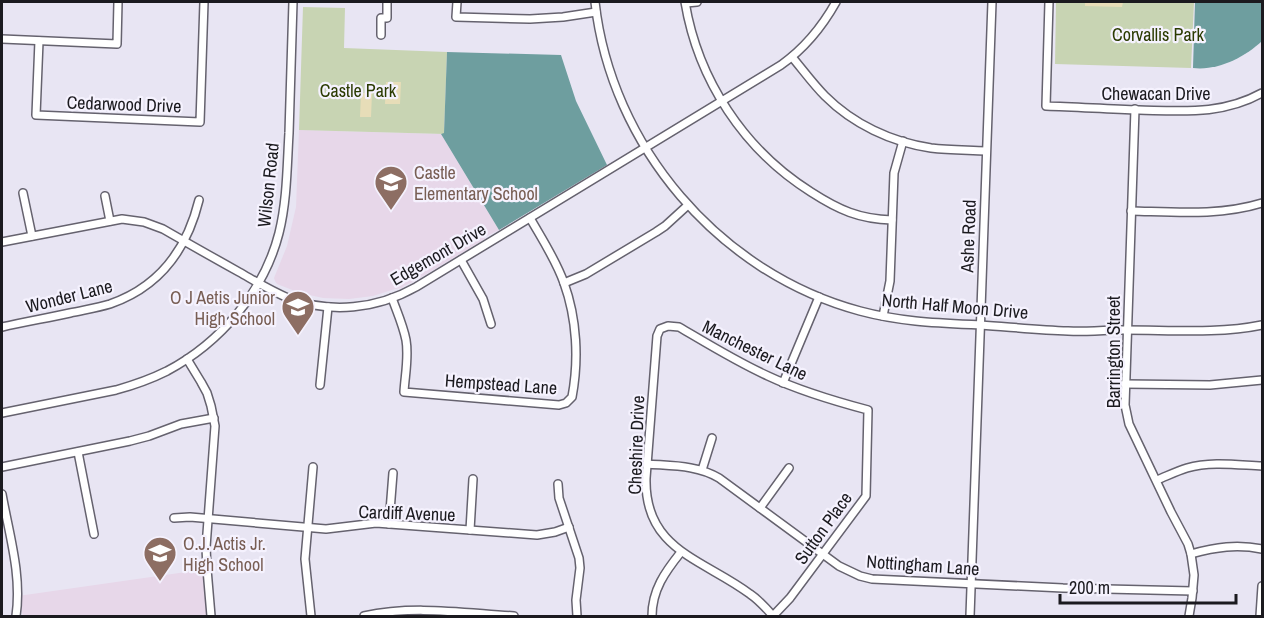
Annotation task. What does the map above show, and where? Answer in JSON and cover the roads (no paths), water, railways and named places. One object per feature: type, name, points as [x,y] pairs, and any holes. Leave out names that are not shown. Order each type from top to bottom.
[{"type":"street","points":[[2,39],[117,44],[118,2]]},
{"type":"street","name":"Cedarwood Drive","points":[[39,41],[36,115],[200,122],[204,2]]},
{"type":"street","name":"Wilson Road","points":[[2,413],[126,387],[167,371],[207,344],[242,306],[258,282],[275,248],[284,213],[293,2]]},
{"type":"street","points":[[381,35],[381,18],[387,18],[387,2]]},
{"type":"street","points":[[457,2],[456,17],[530,20],[596,12]]},
{"type":"street","name":"North Half Moon Drive","points":[[595,2],[604,51],[616,88],[645,148],[660,171],[688,206],[711,229],[751,260],[795,286],[858,310],[929,323],[1070,331],[1215,332],[1263,325]]},
{"type":"street","points":[[697,2],[686,2],[697,49],[708,76],[733,119],[758,148],[779,168],[818,196],[852,213],[873,219],[892,220]]},
{"type":"street","name":"Edgemont Drive","points":[[2,242],[110,220],[144,222],[163,229],[277,293],[295,300],[328,307],[356,307],[373,304],[416,287],[792,57],[813,36],[836,2]]},
{"type":"street","name":"Ashe Road","points":[[970,616],[992,2]]},
{"type":"street","name":"Chewacan Drive","points":[[1049,2],[1046,106],[1195,111],[1236,105],[1263,93]]},
{"type":"street","points":[[792,57],[838,108],[866,126],[903,141],[932,148],[986,151]]},
{"type":"street","name":"Barrington Street","points":[[1135,109],[1125,405],[1129,424],[1170,512],[1188,544],[1194,575],[1189,616]]},
{"type":"street","points":[[883,316],[890,281],[894,173],[903,141]]},
{"type":"street","points":[[23,193],[32,236]]},
{"type":"street","points":[[105,196],[110,220]]},
{"type":"street","name":"Wonder Lane","points":[[2,327],[99,307],[136,292],[156,276],[176,255],[195,216],[200,200]]},
{"type":"street","points":[[1131,211],[1215,212],[1263,203]]},
{"type":"street","points":[[564,283],[586,274],[656,232],[688,206]]},
{"type":"street","name":"Hempstead Lane","points":[[392,298],[406,341],[404,392],[563,404],[570,401],[576,356],[574,323],[564,283],[551,253],[530,218]]},
{"type":"street","points":[[461,260],[483,299],[491,324]]},
{"type":"street","points":[[783,383],[819,297]]},
{"type":"street","points":[[321,385],[328,307]]},
{"type":"street","name":"Manchester Lane","points":[[664,327],[679,327],[747,366],[783,383],[868,410]]},
{"type":"street","name":"Cheshire Drive","points":[[664,327],[657,336],[647,464],[646,494],[652,515],[664,536],[681,552],[752,595],[773,616]]},
{"type":"street","points":[[187,359],[207,393],[214,418],[215,437],[208,519],[207,567],[211,616]]},
{"type":"street","points":[[1125,384],[1210,385],[1263,380]]},
{"type":"street","name":"Sutton Place","points":[[773,616],[790,598],[866,496],[868,410]]},
{"type":"street","points":[[2,467],[130,441],[181,424],[214,418]]},
{"type":"street","points":[[702,470],[712,438]]},
{"type":"street","points":[[78,452],[94,534]]},
{"type":"street","name":"Nottingham Lane","points":[[647,464],[694,468],[719,478],[849,572],[872,579],[1063,588],[1193,591]]},
{"type":"street","points":[[1157,480],[1201,465],[1263,466]]},
{"type":"street","points":[[311,616],[305,559],[313,467]]},
{"type":"street","points":[[760,508],[789,468]]},
{"type":"street","points":[[389,524],[393,473]]},
{"type":"street","points":[[470,530],[473,479]]},
{"type":"street","points":[[558,484],[559,498],[579,558],[577,616]]},
{"type":"street","points":[[2,494],[15,564],[18,596],[16,616]]},
{"type":"street","name":"Cardiff Avenue","points":[[174,518],[326,529],[369,523],[537,535],[555,532],[569,526]]},
{"type":"street","points":[[1191,554],[1226,546],[1263,549]]},
{"type":"street","points":[[652,616],[657,588],[667,569],[681,552]]},
{"type":"street","points":[[1260,616],[1263,586]]},
{"type":"street","points":[[364,616],[409,610],[446,614],[512,616]]},
{"type":"place","name":"Castle Elementary School","points":[[391,211]]},
{"type":"place","name":"O J Aetis Junior High School","points":[[298,336]]},
{"type":"place","name":"O.J. Actis Jr. High School","points":[[160,582]]},
{"type":"park label","name":"Corvallis Park","points":[[1158,34]]},
{"type":"park label","name":"Castle Park","points":[[358,90]]}]
